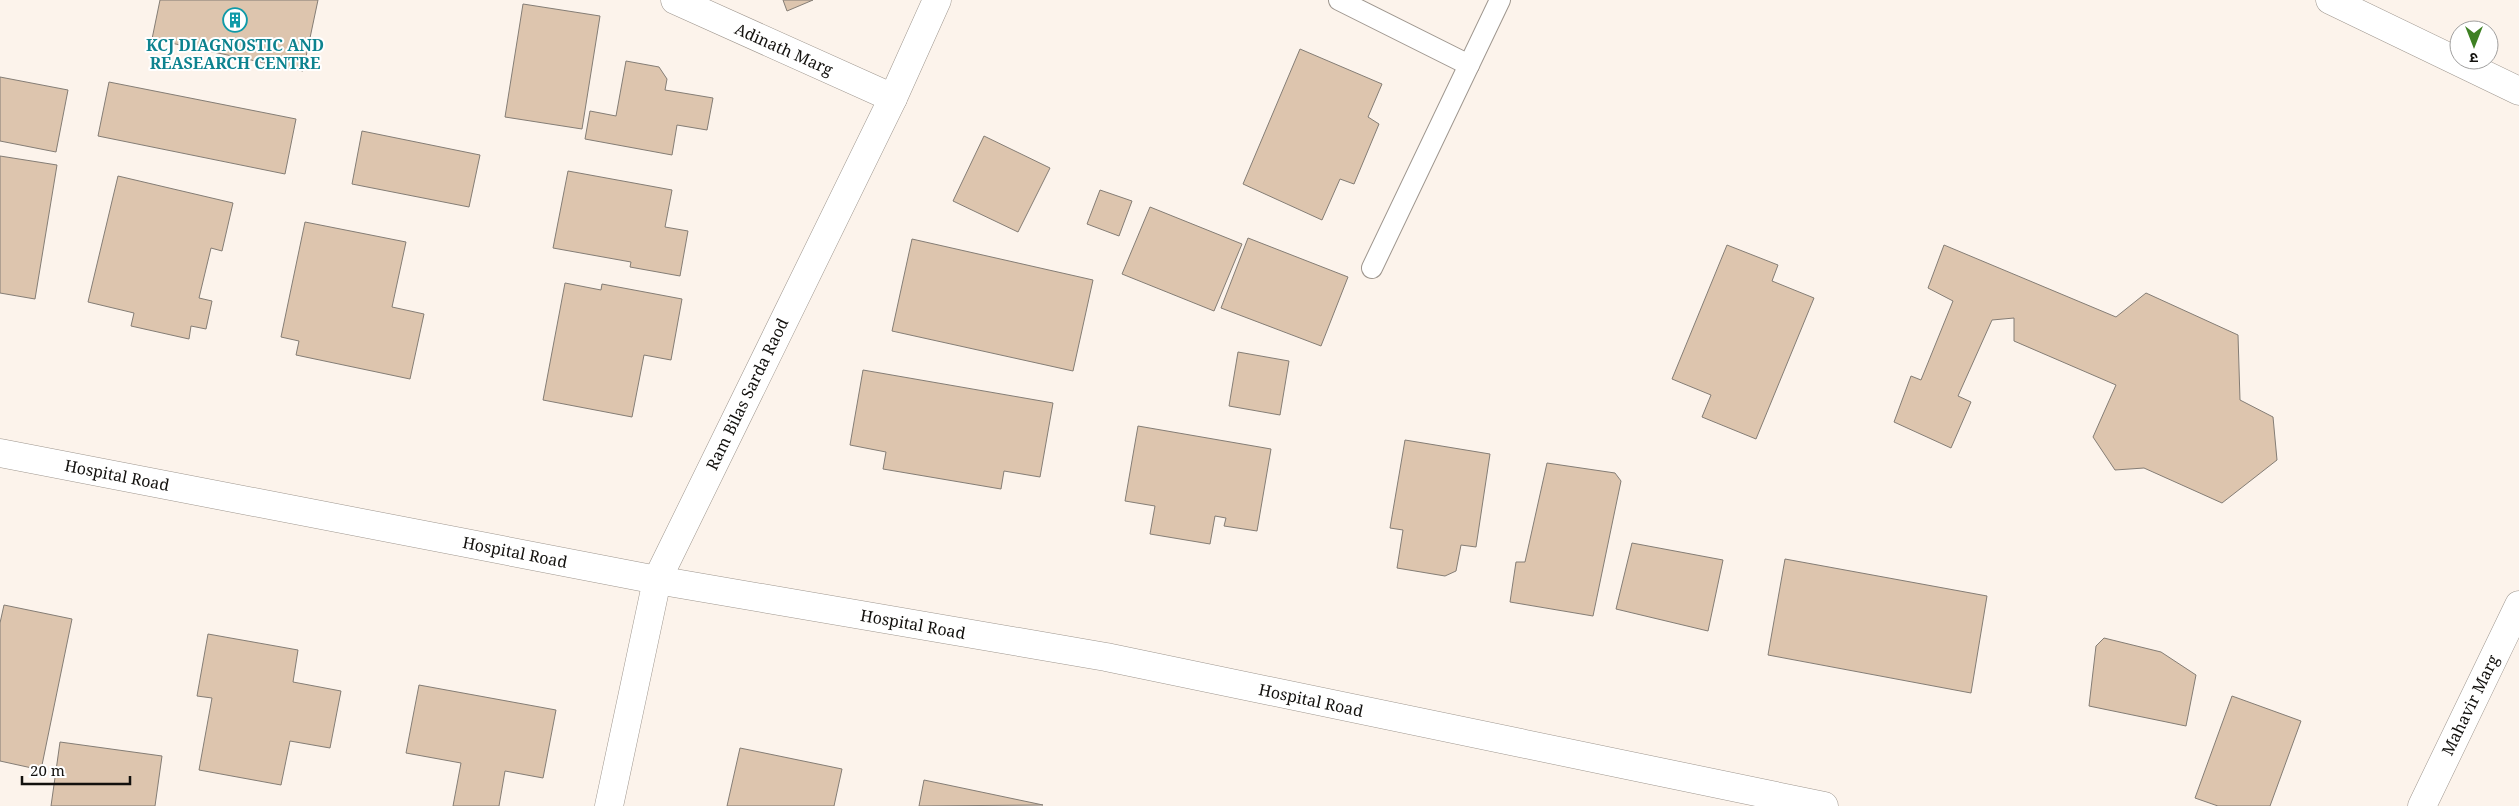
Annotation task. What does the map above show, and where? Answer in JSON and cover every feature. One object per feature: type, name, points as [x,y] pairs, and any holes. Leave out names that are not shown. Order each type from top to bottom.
[{"type":"street","name":"Adinath Marg","points":[[675,0],[892,98]]},
{"type":"street","name":"Ram Bilas Sarda Raod","points":[[609,806],[657,580],[892,98],[937,0]]},
{"type":"street","points":[[2330,0],[2361,7],[2519,91]]},
{"type":"street","name":"Hospital Road","points":[[0,453],[657,580],[1106,658],[1824,806]]},
{"type":"street","name":"Mahavir Marg","points":[[2422,806],[2519,605]]},
{"type":"lane","points":[[1339,0],[1470,65]]},
{"type":"lane","points":[[1372,268],[1500,0]]},
{"type":"building","name":"KCJ DIAGNOSTIC AND REASEARCH CENTRE","points":[[160,0],[318,0],[303,71],[152,39]]},
{"type":"building","points":[[783,0],[813,0],[787,11]]},
{"type":"building","points":[[523,4],[600,16],[582,129],[505,117]]},
{"type":"building","points":[[1300,49],[1382,84],[1368,117],[1379,124],[1354,184],[1340,179],[1322,220],[1243,184]]},
{"type":"building","points":[[626,61],[659,67],[667,79],[665,90],[713,98],[707,130],[677,125],[672,155],[585,139],[590,111],[616,116]]},
{"type":"building","points":[[0,77],[68,90],[56,152],[0,141]]},
{"type":"building","points":[[109,82],[296,119],[285,174],[98,136]]},
{"type":"building","points":[[362,131],[480,155],[469,207],[352,184]]},
{"type":"building","points":[[984,136],[1050,168],[1018,232],[953,201]]},
{"type":"building","points":[[0,156],[57,165],[35,299],[0,293]]},
{"type":"building","points":[[568,171],[672,190],[665,227],[688,231],[680,276],[630,267],[631,262],[553,248]]},
{"type":"building","points":[[118,176],[233,203],[222,251],[211,248],[199,298],[212,301],[206,329],[191,326],[189,339],[131,326],[134,313],[88,302]]},
{"type":"building","points":[[1100,190],[1132,201],[1119,236],[1087,224]]},
{"type":"building","points":[[1150,207],[1242,244],[1214,311],[1122,274]]},
{"type":"building","points":[[305,222],[406,242],[392,307],[424,314],[410,379],[296,355],[299,341],[281,337]]},
{"type":"building","points":[[1248,238],[1348,277],[1321,346],[1221,308]]},
{"type":"building","points":[[912,239],[1093,280],[1073,371],[892,331]]},
{"type":"building","points":[[1727,245],[1778,265],[1772,281],[1814,298],[1756,439],[1702,417],[1711,395],[1672,379]]},
{"type":"building","points":[[1944,245],[2116,317],[2146,293],[2238,335],[2240,400],[2273,417],[2277,460],[2222,503],[2144,468],[2115,470],[2093,437],[2116,385],[2014,341],[2014,318],[1992,320],[1958,396],[1971,402],[1951,448],[1894,422],[1911,376],[1921,380],[1953,301],[1928,288]]},
{"type":"building","points":[[565,283],[601,290],[602,284],[682,299],[671,360],[644,355],[632,417],[543,400]]},
{"type":"building","points":[[1238,352],[1289,361],[1280,415],[1229,406]]},
{"type":"building","points":[[863,370],[1053,403],[1040,477],[1004,471],[1001,489],[883,469],[886,452],[850,445]]},
{"type":"building","points":[[1138,426],[1271,449],[1257,531],[1224,526],[1226,518],[1215,516],[1210,544],[1150,534],[1155,506],[1125,501]]},
{"type":"building","points":[[1405,440],[1490,454],[1476,547],[1461,545],[1456,571],[1445,576],[1397,568],[1403,530],[1390,528]]},
{"type":"building","points":[[1547,463],[1615,473],[1621,481],[1593,616],[1510,602],[1516,562],[1525,562]]},
{"type":"building","points":[[1632,543],[1723,560],[1708,631],[1616,609]]},
{"type":"building","points":[[1785,559],[1987,596],[1971,693],[1768,655]]},
{"type":"building","points":[[4,605],[72,619],[41,770],[0,761],[0,623]]},
{"type":"building","points":[[208,634],[298,650],[293,682],[341,691],[330,748],[290,741],[281,785],[199,770],[212,698],[197,696]]},
{"type":"building","points":[[2104,638],[2161,652],[2196,675],[2186,726],[2089,706],[2096,646]]},
{"type":"building","points":[[419,685],[556,710],[543,778],[505,771],[499,806],[453,806],[461,763],[406,753]]},
{"type":"building","points":[[2232,696],[2301,721],[2270,806],[2218,806],[2195,798]]},
{"type":"building","points":[[60,742],[162,756],[155,806],[51,806]]},
{"type":"building","points":[[740,748],[842,769],[834,806],[727,806]]},
{"type":"building","points":[[924,780],[1043,805],[919,806]]},
{"type":"place","name":"KCJ DIAGNOSTIC AND REASEARCH CENTRE","points":[[235,20]]}]
